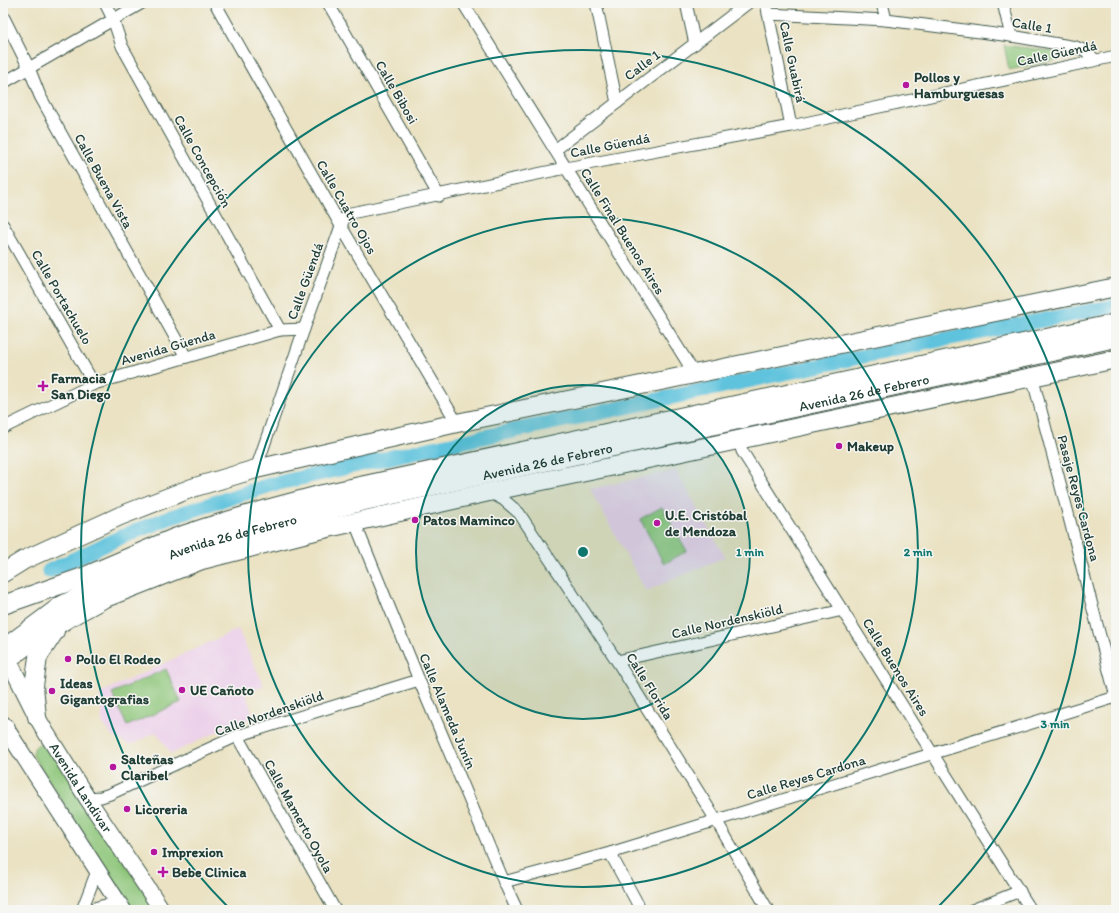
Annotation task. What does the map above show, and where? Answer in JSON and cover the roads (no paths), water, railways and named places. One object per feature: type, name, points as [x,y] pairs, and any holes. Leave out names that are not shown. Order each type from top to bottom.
[{"type":"main road","points":[[3,573],[24,560],[149,504],[192,488],[256,469],[458,423],[694,373],[829,347],[1116,287]]},
{"type":"main road","name":"Avenida 26 de Febrero","points":[[3,605],[83,577],[174,538],[267,509],[323,494],[1116,323]]},
{"type":"main road","name":"Avenida 26 de Febrero","points":[[4,654],[62,605],[140,566],[195,545],[360,502],[1116,338]]},
{"type":"main road","name":"Avenida 26 de Febrero","points":[[4,654],[31,642],[70,617],[104,599],[202,560],[489,492],[1116,359]]},
{"type":"main road","points":[[3,563],[24,560]]},
{"type":"main road","points":[[37,717],[34,686],[38,657],[54,631],[70,617]]},
{"type":"main road","name":"Avenida Landivar","points":[[4,654],[37,717],[88,798],[162,910]]},
{"type":"main road","points":[[4,726],[121,907]]},
{"type":"street","name":"Calle Concepción","points":[[105,3],[113,19],[122,46],[280,330]]},
{"type":"street","points":[[3,83],[142,3]]},
{"type":"street","name":"Calle Cuatro Ojos","points":[[215,3],[340,226],[458,423]]},
{"type":"street","name":"Calle Bibosi","points":[[328,3],[439,196]]},
{"type":"street","name":"Calle Final Buenos Aires","points":[[464,3],[694,373]]},
{"type":"street","points":[[596,3],[617,103]]},
{"type":"street","points":[[686,3],[695,44]]},
{"type":"street","name":"Calle 1","points":[[555,150],[748,3]]},
{"type":"street","points":[[882,3],[886,20]]},
{"type":"street","points":[[1003,3],[1011,36]]},
{"type":"street","name":"Calle 1","points":[[767,9],[886,20],[1011,36],[1076,47],[1086,51],[1095,60]]},
{"type":"street","name":"Calle Guabirá","points":[[767,9],[791,126]]},
{"type":"street","name":"Calle Buena Vista","points":[[3,16],[29,68],[40,96],[186,357]]},
{"type":"street","name":"Calle Güendá","points":[[256,469],[340,226],[344,219],[352,213],[439,196],[566,168],[791,126],[1116,56]]},
{"type":"street","name":"Calle Portachuelo","points":[[3,225],[94,384]]},
{"type":"street","name":"Avenida Güenda","points":[[4,426],[94,384],[280,330],[304,329]]},
{"type":"street","name":"Pasaje Reyes Cardona","points":[[1032,376],[1116,697]]},
{"type":"street","name":"Calle Buenos Aires","points":[[739,440],[742,451],[1031,910]]},
{"type":"street","points":[[266,442],[269,457],[276,464]]},
{"type":"street","name":"Calle Florida","points":[[489,492],[504,500],[519,513],[617,661],[716,820],[768,910]]},
{"type":"street","name":"Calle Alameda Junín","points":[[355,523],[419,680],[517,910]]},
{"type":"street","name":"Calle Nordenskiöld","points":[[617,661],[843,610]]},
{"type":"street","name":"Calle Nordenskiöld","points":[[88,798],[101,797],[110,794],[238,736],[419,680]]},
{"type":"street","name":"Calle Reyes Cardona","points":[[504,882],[610,854],[1116,697]]},
{"type":"street","name":"Calle Mamerto Oyola","points":[[238,736],[335,910]]},
{"type":"street","points":[[610,854],[641,910]]},
{"type":"street","points":[[82,910],[97,871]]},
{"type":"street","points":[[972,910],[1020,891]]},
{"type":"street","points":[[90,910],[107,904],[121,907]]},
{"type":"waterway","points":[[49,571],[121,537],[171,517],[270,485],[409,453],[930,342],[1116,306]]},
{"type":"place","name":"Pollos y Hamburguesas","points":[[906,85]]},
{"type":"place","name":"Farmacia San Diego","points":[[43,386]]},
{"type":"place","name":"Makeup","points":[[839,446]]},
{"type":"place","name":"Patos Maminco","points":[[415,520]]},
{"type":"place","name":"U.E. Cristóbal de Mendoza","points":[[657,523]]},
{"type":"place","name":"Pollo El Rodeo","points":[[68,659]]},
{"type":"place","name":"UE Cañoto","points":[[182,690]]},
{"type":"place","name":"Ideas Gigantografias","points":[[52,691]]},
{"type":"place","name":"Salteñas Claribel","points":[[113,767]]},
{"type":"place","name":"Licoreria","points":[[127,809]]},
{"type":"place","name":"Imprexion","points":[[154,852]]},
{"type":"place","name":"Bebe Clinica","points":[[163,872]]}]
